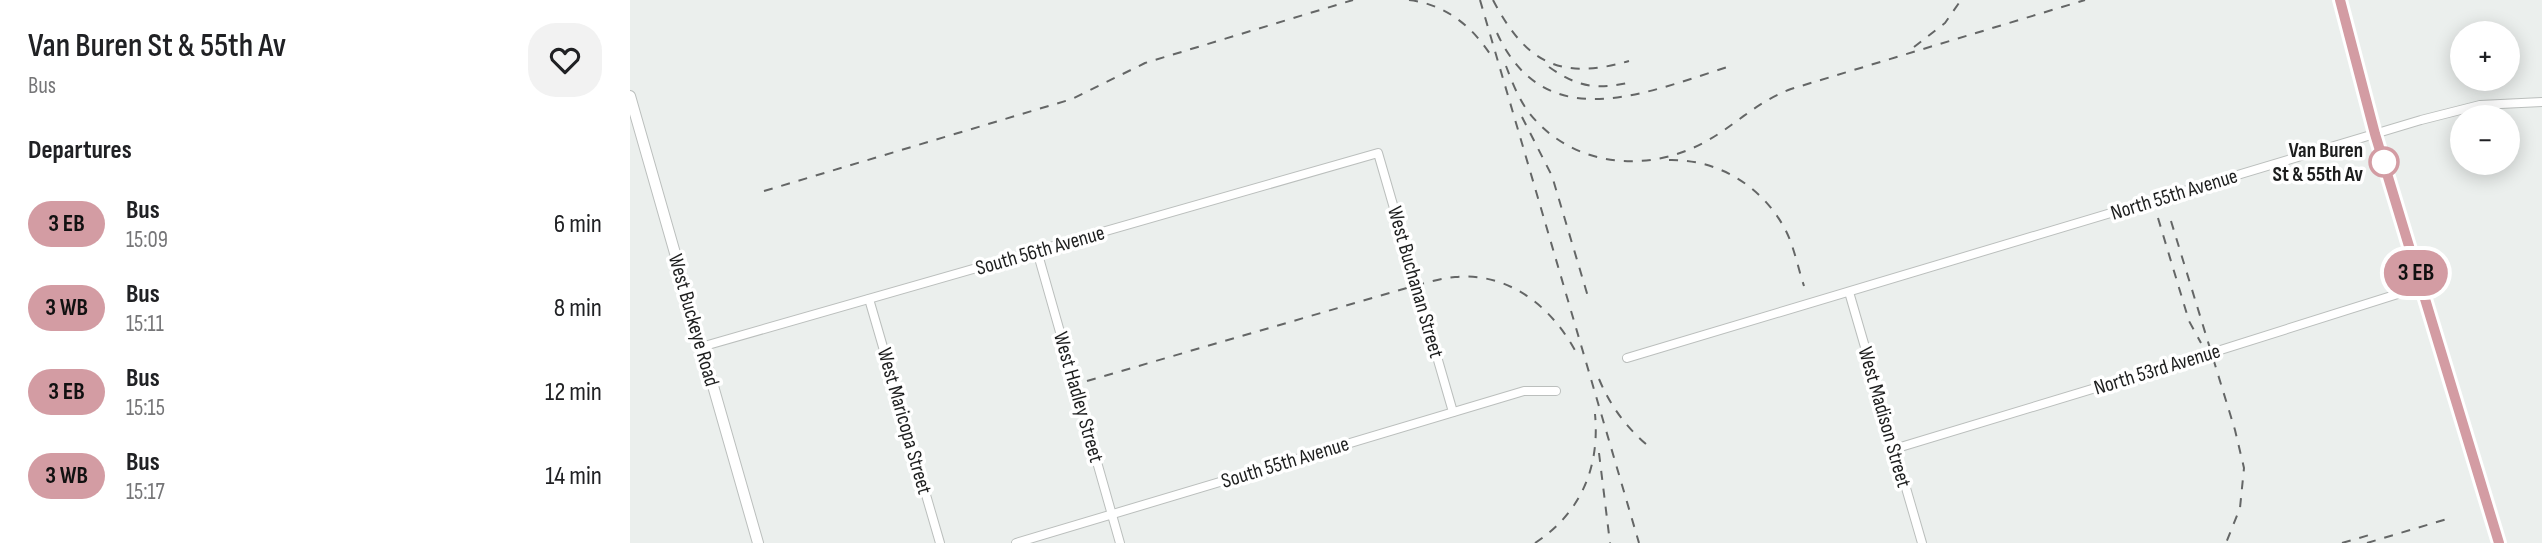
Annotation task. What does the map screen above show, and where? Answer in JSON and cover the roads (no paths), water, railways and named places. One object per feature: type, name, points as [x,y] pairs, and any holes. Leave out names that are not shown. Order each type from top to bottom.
[{"type":"main road","points":[[2340,0],[2375,134],[2499,543]]},
{"type":"main road","name":"West Buckeye Road","points":[[630,96],[758,543]]},
{"type":"street","name":"North 55th Avenue","points":[[1849,292],[2480,105],[2542,102]]},
{"type":"street","name":"South 56th Avenue","points":[[701,347],[1378,153]]},
{"type":"street","name":"West Buchanan Street","points":[[1378,153],[1453,411]]},
{"type":"street","name":"West Hadley Street","points":[[1037,251],[1120,543]]},
{"type":"street","name":"North 53rd Avenue","points":[[1894,449],[2420,287]]},
{"type":"street","points":[[1627,358],[1849,292]]},
{"type":"street","name":"West Madison Street","points":[[1849,292],[1922,543]]},
{"type":"street","name":"West Maricopa Street","points":[[869,299],[940,543]]},
{"type":"street","name":"South 55th Avenue","points":[[1016,543],[1524,391],[1556,391]]},
{"type":"railway","points":[[764,191],[1072,99],[1145,63],[1353,0]]},
{"type":"railway","points":[[1409,0],[1434,6],[1456,18],[1474,34],[1490,54]]},
{"type":"railway","points":[[1480,0],[1639,543]]},
{"type":"railway","points":[[1493,0],[1518,39],[1548,62],[1583,69],[1629,61]]},
{"type":"railway","points":[[1914,47],[1945,23],[1961,0]]},
{"type":"railway","points":[[1506,66],[1519,97],[1530,114],[1547,132],[1567,145],[1589,155],[1612,160],[1659,159],[1705,142],[1767,100],[1791,89],[2085,0]]},
{"type":"railway","points":[[1497,33],[1518,66],[1543,87],[1571,97],[1602,99],[1635,95],[1734,65]]},
{"type":"railway","points":[[1549,67],[1570,79],[1589,85],[1608,86],[1632,82]]},
{"type":"railway","points":[[1522,117],[1552,176],[1589,300]]},
{"type":"railway","points":[[1669,160],[1705,164],[1721,170],[1737,178],[1764,200],[1785,229],[1804,286]]},
{"type":"railway","points":[[2158,218],[2189,321],[2201,343]]},
{"type":"railway","points":[[2171,221],[2235,430],[2244,468],[2240,508],[2226,543]]},
{"type":"railway","points":[[1087,381],[1417,285],[1455,277],[1494,280],[1528,296],[1556,322],[1577,354]]},
{"type":"railway","points":[[1599,379],[1619,415],[1647,445]]},
{"type":"railway","points":[[1535,543],[1564,518],[1584,487],[1594,452],[1595,414]]},
{"type":"railway","points":[[1599,453],[1610,543]]},
{"type":"railway","points":[[2367,543],[2447,519]]},
{"type":"railway","points":[[2342,543],[2376,533]]},
{"type":"place","name":"Van Buren St & 55th Av","points":[[2384,162]]}]
